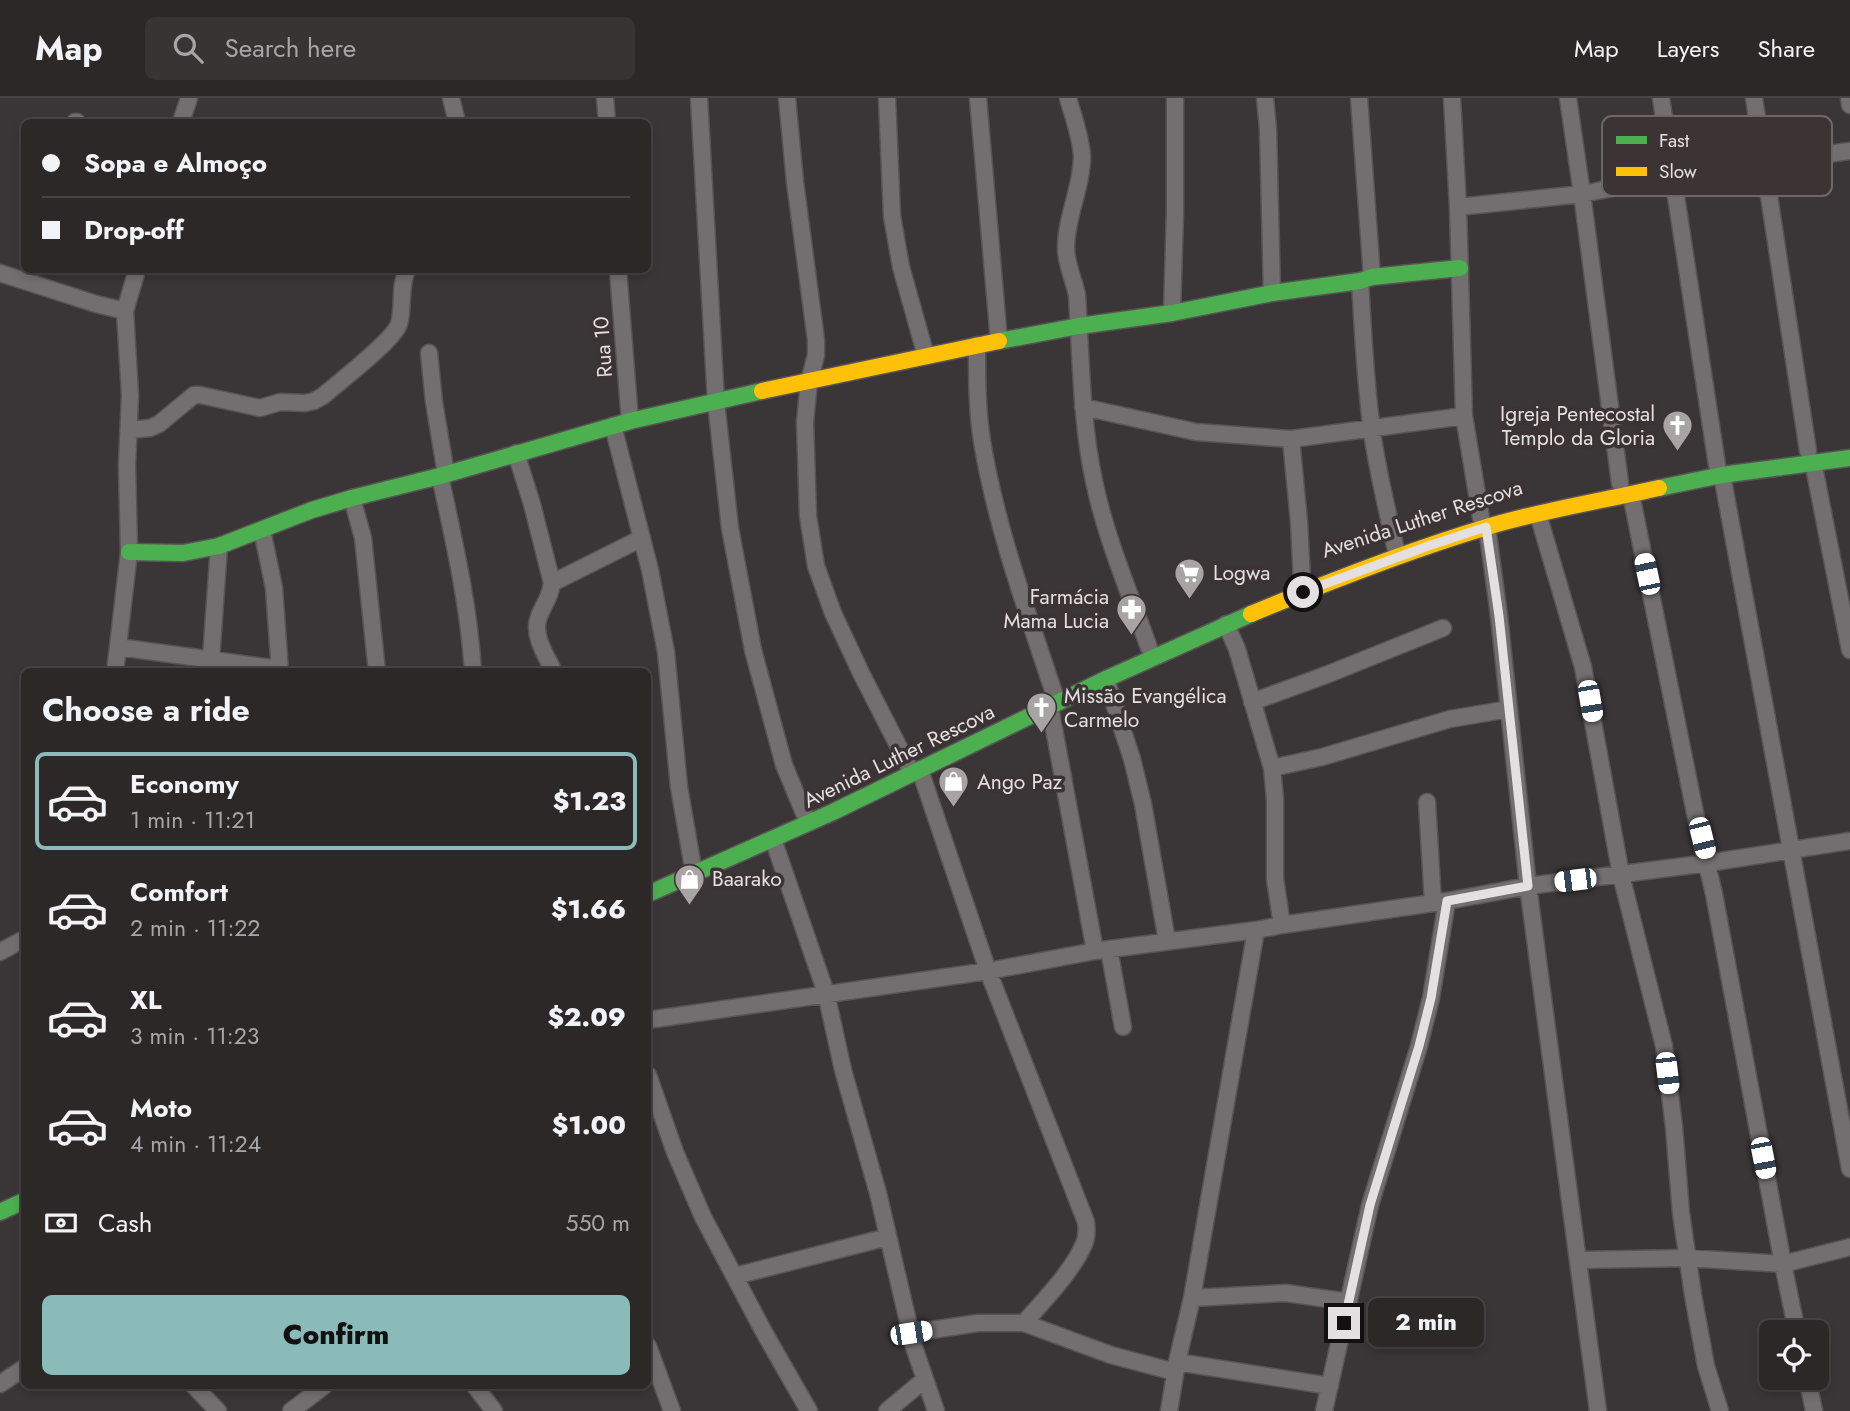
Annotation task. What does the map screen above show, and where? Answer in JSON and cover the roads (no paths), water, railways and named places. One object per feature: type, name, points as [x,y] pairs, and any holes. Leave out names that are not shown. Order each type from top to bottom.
[{"type":"main road","points":[[129,552],[183,552],[219,546],[312,510],[630,421],[977,345],[1079,326],[1172,313],[1272,293],[1460,268]]},
{"type":"main road","name":"Avenida Luther Rescova","points":[[651,893],[774,839],[1052,700],[1149,648],[1249,602],[1395,546],[1625,488],[1811,456],[1850,446]]},
{"type":"main road","name":"Avenida Luther Rescova","points":[[1811,456],[1850,458]]},
{"type":"main road","name":"Avenida Luther Rescova","points":[[1052,700],[1303,592],[1484,523],[1538,514],[1625,488]]},
{"type":"main road","name":"Avenida Luther Rescova","points":[[651,878],[914,767]]},
{"type":"main road","points":[[0,1201],[21,1191]]},
{"type":"main road","points":[[0,1212],[21,1202]]},
{"type":"street","points":[[182,119],[189,98]]},
{"type":"street","points":[[451,98],[456,119]]},
{"type":"street","points":[[605,98],[607,119]]},
{"type":"street","points":[[699,98],[716,402],[730,528],[753,650],[784,765],[804,813]]},
{"type":"street","points":[[786,98],[816,340],[805,422],[808,516],[816,566],[833,613],[861,673],[914,767],[988,971],[1086,1223],[1084,1244],[1071,1266],[1024,1323]]},
{"type":"street","points":[[887,98],[892,216],[901,267],[926,356]]},
{"type":"street","points":[[978,98],[999,341]]},
{"type":"street","points":[[1068,98],[1082,159],[1066,257],[1077,295],[1087,445],[1112,546],[1149,648]]},
{"type":"street","points":[[1172,313],[1175,98]]},
{"type":"street","points":[[1265,98],[1272,293]]},
{"type":"street","points":[[1359,98],[1367,391],[1378,470],[1395,546]]},
{"type":"street","points":[[1452,98],[1464,416],[1499,616],[1528,886],[1598,1411]]},
{"type":"street","points":[[1568,98],[1625,488],[1708,863],[1795,1320]]},
{"type":"street","points":[[1661,98],[1664,116]]},
{"type":"street","points":[[1754,98],[1757,116]]},
{"type":"street","points":[[1849,98],[1850,105]]},
{"type":"street","points":[[1832,154],[1850,151]]},
{"type":"street","points":[[1458,206],[1602,190]]},
{"type":"street","points":[[1676,196],[1719,470],[1850,1169]]},
{"type":"street","points":[[1771,196],[1811,456],[1850,650]]},
{"type":"street","points":[[0,273],[96,304],[125,310]]},
{"type":"street","points":[[115,668],[129,552],[127,465],[130,395],[125,310],[136,273]]},
{"type":"street","points":[[129,430],[150,428],[159,424],[194,395],[260,408],[280,402],[304,403],[323,396],[397,328],[400,320],[401,288],[406,273]]},
{"type":"street","name":"Rua 10","points":[[618,273],[630,421]]},
{"type":"street","points":[[977,345],[982,440],[992,490],[1052,700],[1102,950],[1123,1027]]},
{"type":"street","points":[[429,353],[443,475],[466,603],[473,668]]},
{"type":"street","points":[[1083,407],[1196,432],[1291,439],[1464,416]]},
{"type":"street","points":[[613,426],[642,538],[666,652],[679,787],[691,862]]},
{"type":"street","points":[[1291,439],[1302,581]]},
{"type":"street","points":[[516,453],[552,583],[551,595],[538,619],[537,628],[538,638],[552,668]]},
{"type":"street","points":[[352,498],[363,538],[377,668]]},
{"type":"street","points":[[1538,514],[1583,667],[1621,875],[1664,1046],[1687,1258],[1706,1367],[1720,1411]]},
{"type":"street","points":[[262,530],[274,588],[280,668]]},
{"type":"street","points":[[552,583],[642,538]]},
{"type":"street","points":[[211,659],[219,546]]},
{"type":"street","points":[[1226,624],[1237,649],[1272,768],[1275,799],[1275,879],[1282,925]]},
{"type":"street","points":[[1252,702],[1443,628]]},
{"type":"street","points":[[118,647],[267,668]]},
{"type":"street","points":[[1106,679],[1132,759],[1143,804],[1167,941]]},
{"type":"street","points":[[1272,768],[1322,757],[1450,719],[1509,709]]},
{"type":"street","points":[[1325,1411],[1370,1205],[1431,998],[1440,902],[1427,802]]},
{"type":"street","points":[[774,839],[826,993],[843,1070],[888,1237],[902,1303],[924,1380],[936,1411]]},
{"type":"street","points":[[651,1020],[988,971],[1102,950],[1256,930],[1528,886],[1708,863],[1850,841]]},
{"type":"street","points":[[1169,1411],[1192,1298],[1256,930]]},
{"type":"street","points":[[0,952],[21,941]]},
{"type":"street","points":[[651,1084],[691,1192],[765,1335],[809,1411]]},
{"type":"street","points":[[735,1276],[888,1237]]},
{"type":"street","points":[[1579,1260],[1687,1258],[1783,1264],[1850,1247]]},
{"type":"street","points":[[1192,1298],[1286,1293],[1349,1302]]},
{"type":"street","points":[[911,1333],[978,1324],[1024,1323],[1111,1355],[1176,1367],[1330,1386]]},
{"type":"street","points":[[651,1354],[672,1411]]},
{"type":"street","points":[[0,1384],[21,1369]]},
{"type":"street","points":[[887,1411],[924,1380]]},
{"type":"street","points":[[197,1389],[218,1411]]},
{"type":"street","points":[[291,1411],[320,1389]]},
{"type":"street","points":[[477,1389],[488,1409]]},
{"type":"street","points":[[1810,1390],[1814,1411]]},
{"type":"place","name":"Igreja Pentecostal Templo da Gloria","points":[[1678,453]]},
{"type":"place","name":"Logwa","points":[[1190,600]]},
{"type":"place","name":"Farmácia Mama Lucia","points":[[1132,636]]},
{"type":"place","name":"Missão Evangélica Carmelo","points":[[1041,735]]},
{"type":"place","name":"Ango Paz","points":[[954,809]]},
{"type":"place","name":"Baarako","points":[[689,906]]}]
